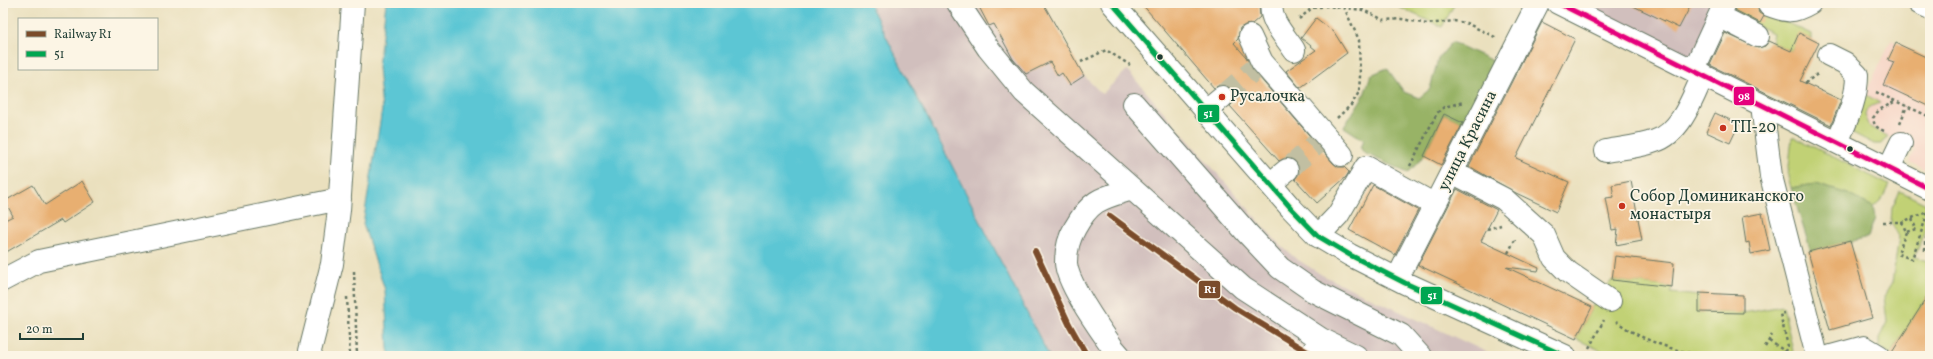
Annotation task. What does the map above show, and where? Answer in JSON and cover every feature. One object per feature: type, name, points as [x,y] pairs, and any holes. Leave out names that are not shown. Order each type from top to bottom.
[{"type":"street","points":[[309,354],[332,264],[340,199],[353,3]]},
{"type":"street","points":[[958,3],[988,48],[1024,92],[1243,288],[1315,348],[1356,356]]},
{"type":"street","points":[[1272,3],[1270,10],[1272,17],[1294,50]]},
{"type":"street","name":"улица Красина","points":[[1397,279],[1538,3]]},
{"type":"street","points":[[1558,3],[1930,188]]},
{"type":"street","points":[[1769,5],[1784,11],[1791,11],[1810,3]]},
{"type":"street","points":[[1119,6],[1205,110],[1318,236],[1350,255],[1397,279],[1565,356]]},
{"type":"street","points":[[1606,151],[1655,141],[1669,134],[1692,99],[1698,73],[1722,9],[1758,36]]},
{"type":"street","points":[[1250,36],[1259,65],[1323,138],[1342,155]]},
{"type":"street","points":[[1829,55],[1845,63],[1857,75],[1857,91],[1837,142]]},
{"type":"street","points":[[1205,110],[1222,97]]},
{"type":"street","points":[[1134,104],[1280,268],[1313,291],[1400,335],[1420,356]]},
{"type":"street","points":[[1762,105],[1771,176],[1817,356]]},
{"type":"street","points":[[1889,168],[1895,138]]},
{"type":"street","points":[[1318,236],[1338,215],[1366,167],[1435,205]]},
{"type":"street","points":[[1270,184],[1287,170]]},
{"type":"street","points":[[1452,172],[1504,199],[1544,235],[1554,258],[1609,308]]},
{"type":"street","points":[[1120,356],[1113,348],[1076,292],[1066,264],[1070,237],[1084,211],[1102,198],[1132,189]]},
{"type":"street","points":[[3,280],[39,261],[340,199]]},
{"type":"street","points":[[1831,356],[1864,347],[1879,356]]},
{"type":"path","points":[[1342,3],[1343,8],[1353,25],[1358,40],[1360,76],[1360,92],[1352,104],[1342,113]]},
{"type":"path","points":[[1282,32],[1312,8],[1327,6],[1363,10],[1384,20],[1402,19],[1427,24],[1454,21],[1466,23],[1515,48]]},
{"type":"path","points":[[1081,62],[1106,50],[1130,65]]},
{"type":"path","points":[[1873,90],[1930,117]]},
{"type":"path","points":[[1413,159],[1436,113],[1444,108],[1491,95]]},
{"type":"path","points":[[1895,138],[1877,128],[1874,124],[1873,118],[1879,110],[1896,101]]},
{"type":"path","points":[[1883,222],[1902,222],[1928,212],[1912,259],[1898,254],[1906,232],[1902,222]]},
{"type":"path","points":[[1912,218],[1916,229]]},
{"type":"path","points":[[1925,251],[1925,242],[1930,226]]},
{"type":"path","points":[[1906,232],[1916,229],[1922,230]]},
{"type":"path","points":[[1589,348],[1609,308],[1628,331],[1652,341],[1702,356]]},
{"type":"path","points":[[1777,356],[1788,346],[1780,314]]},
{"type":"path","points":[[1765,347],[1772,335]]},
{"type":"path","points":[[1768,341],[1785,350]]},
{"type":"shaded area","points":[[869,3],[1043,3],[1084,76],[1102,94],[1127,70],[1278,243],[1295,258],[1322,275],[1495,356],[1049,356]]},
{"type":"shaded area","points":[[1579,3],[1717,3],[1691,60]]},
{"type":"shaded area","points":[[1891,40],[1930,59],[1930,172],[1910,162],[1915,149],[1853,120]]},
{"type":"green space","points":[[1390,3],[1455,3],[1442,27]]},
{"type":"green space","points":[[1736,3],[1745,3],[1811,34],[1811,39],[1799,34],[1791,51],[1771,42],[1773,33],[1732,14]]},
{"type":"green space","points":[[1452,42],[1495,62],[1464,124],[1444,114],[1424,156],[1408,173],[1364,153],[1360,147],[1364,140],[1344,127],[1364,95],[1371,75],[1387,68],[1404,92],[1419,98],[1430,89],[1438,59]]},
{"type":"green space","points":[[1865,94],[1880,103],[1869,108],[1865,115],[1870,127],[1888,136],[1881,144],[1874,144],[1847,130]]},
{"type":"green space","points":[[1792,137],[1889,185],[1881,201],[1873,207],[1848,194],[1815,184],[1791,188],[1788,176]]},
{"type":"green space","points":[[1815,184],[1848,194],[1873,207],[1875,218],[1868,237],[1811,252],[1791,188]]},
{"type":"green space","points":[[1900,191],[1930,206],[1930,215],[1915,257],[1930,262],[1930,292],[1890,355],[1879,346],[1879,338],[1887,322],[1884,296],[1892,283],[1899,237],[1891,222],[1892,208]]},
{"type":"green space","points":[[1612,280],[1672,287],[1671,293],[1699,296],[1699,312],[1743,313],[1783,306],[1794,356],[1613,356],[1576,339],[1592,307]]},
{"type":"water","points":[[386,3],[869,3],[1049,356],[390,356],[388,349],[385,290],[363,224],[382,110],[378,67]]},
{"type":"building","points":[[977,3],[1043,3],[1084,76],[1070,85],[1062,73],[1058,76],[1050,62],[1026,74],[1013,59],[994,24],[989,26]]},
{"type":"building","points":[[1141,3],[1257,3],[1259,5],[1260,17],[1252,24],[1245,25],[1240,28],[1238,39],[1234,43],[1246,57],[1253,70],[1333,163],[1338,167],[1344,167],[1349,172],[1346,177],[1317,203],[1295,179],[1299,174],[1299,168],[1296,162],[1292,158],[1285,158],[1279,161],[1230,106],[1234,102],[1234,95],[1231,89],[1227,85],[1220,85],[1214,88]]},
{"type":"building","points":[[1627,3],[1692,3],[1679,28]]},
{"type":"building","points":[[1737,3],[1757,3],[1759,13],[1764,16],[1760,23],[1735,10]]},
{"type":"building","points":[[1316,18],[1334,32],[1347,53],[1300,88],[1286,71],[1316,50],[1301,38]]},
{"type":"building","points":[[1542,22],[1575,39],[1516,158],[1569,182],[1556,212],[1516,193],[1469,166]]},
{"type":"building","points":[[1725,33],[1758,48],[1765,46],[1769,41],[1791,51],[1799,33],[1819,43],[1800,81],[1841,100],[1831,125],[1710,65]]},
{"type":"building","points":[[1896,43],[1930,59],[1930,107],[1883,85],[1894,62],[1888,60]]},
{"type":"building","name":"ТП-20","points":[[1715,113],[1739,124],[1730,143],[1706,132]]},
{"type":"building","points":[[1444,114],[1463,123],[1441,165],[1424,156]]},
{"type":"building","points":[[82,181],[95,202],[63,223],[61,220],[3,254],[3,221],[13,216],[5,201],[33,185],[45,205]]},
{"type":"building","points":[[1631,181],[1642,240],[1616,245],[1618,229],[1612,230],[1606,198],[1614,197],[1612,185]]},
{"type":"building","points":[[1373,185],[1418,210],[1395,255],[1349,230]]},
{"type":"building","points":[[1457,189],[1497,210],[1481,241],[1539,268],[1538,271],[1506,267],[1592,307],[1576,339],[1418,265]]},
{"type":"building","points":[[1762,213],[1770,250],[1751,254],[1749,242],[1746,243],[1742,217]]},
{"type":"building","points":[[1850,241],[1872,318],[1830,330],[1808,252]]},
{"type":"building","points":[[1615,256],[1674,263],[1672,287],[1612,280]]},
{"type":"building","points":[[1930,292],[1930,356],[1891,356],[1891,354]]},
{"type":"building","points":[[1699,293],[1743,295],[1743,313],[1699,312]]},
{"type":"tunnel","points":[[1222,97],[1256,68]]},
{"type":"tunnel","points":[[1287,170],[1320,141]]},
{"type":"rail line","name":"R1","points":[[1110,216],[1235,308],[1314,356]]},
{"type":"rail line","name":"R1","points":[[1035,251],[1069,324],[1087,356]]},
{"type":"transit line","name":"51","points":[[1112,3],[1291,208],[1318,236],[1350,255],[1405,283],[1565,356]]},
{"type":"transit line","name":"98","points":[[1558,3],[1930,189]]},
{"type":"place","name":"Русалочка","points":[[1222,97]]},
{"type":"place","name":"ТП-20","points":[[1723,128]]},
{"type":"place","name":"Собор Доминиканского монастыря","points":[[1622,206]]}]
